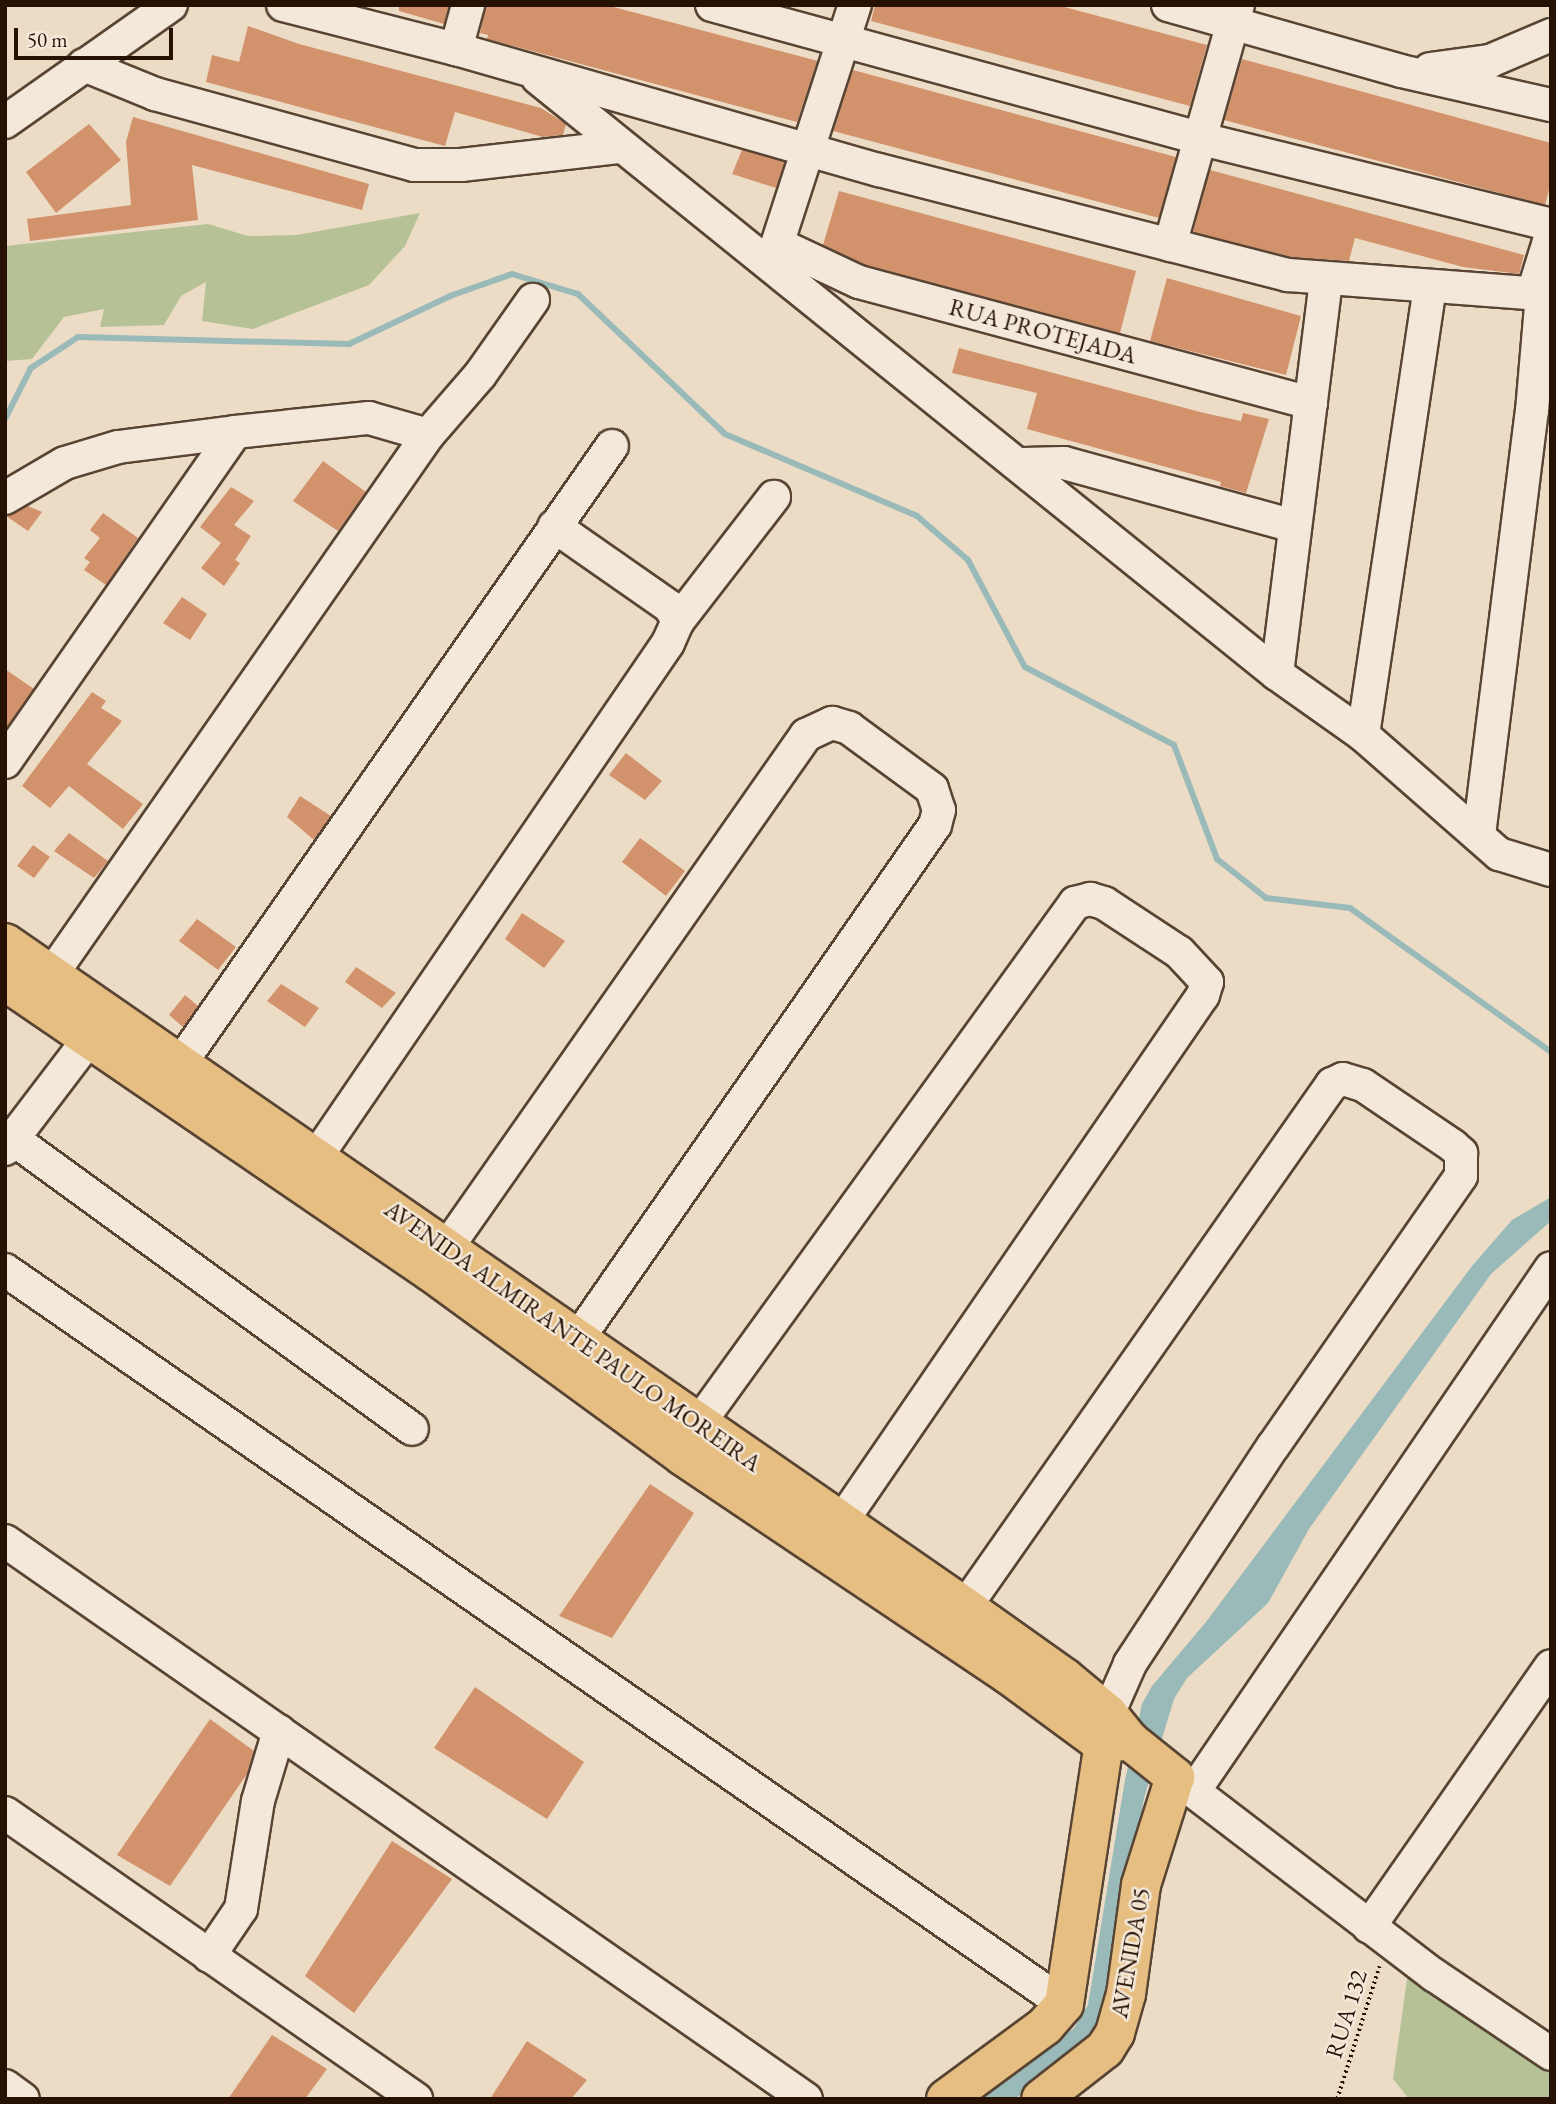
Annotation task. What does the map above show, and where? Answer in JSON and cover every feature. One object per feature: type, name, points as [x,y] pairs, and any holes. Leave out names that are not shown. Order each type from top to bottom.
[{"type":"main road","name":"AVENIDA ALMIRANTE PAULO MOREIRA","points":[[5,943],[51,974],[98,1027],[683,1456],[1009,1675],[1118,1735]]},
{"type":"main road","name":"AVENIDA ALMIRANTE PAULO MOREIRA","points":[[5,981],[180,1065],[317,1156],[446,1249],[965,1607],[1118,1735],[1177,1778]]},
{"type":"main road","points":[[947,2099],[1045,2026],[1064,2004],[1118,1735]]},
{"type":"main road","name":"AVENIDA 05","points":[[1041,2099],[1105,2049],[1115,2033],[1126,1994],[1141,1885],[1177,1778]]},
{"type":"street","points":[[5,122],[171,5]]},
{"type":"street","points":[[283,5],[456,49],[810,150],[1288,275],[1542,294]]},
{"type":"street","points":[[456,49],[468,5]]},
{"type":"street","points":[[712,5],[1200,138],[1551,225]]},
{"type":"street","points":[[775,255],[855,5]]},
{"type":"street","points":[[1168,5],[1235,14],[1401,71],[1551,105]]},
{"type":"street","points":[[1170,245],[1235,14]]},
{"type":"street","points":[[1401,71],[1490,61],[1551,35]]},
{"type":"street","points":[[84,65],[155,94],[414,165],[461,165],[618,147]]},
{"type":"street","points":[[529,71],[618,147],[775,255],[1022,464],[1277,674],[1363,735],[1499,855],[1551,870]]},
{"type":"street","points":[[1479,835],[1541,412],[1542,294],[1551,235]]},
{"type":"street","name":"RUA PROTEJADA","points":[[775,255],[859,282],[1311,403]]},
{"type":"street","points":[[1277,674],[1326,278]]},
{"type":"street","points":[[1363,735],[1430,286]]},
{"type":"street","points":[[51,974],[428,435],[480,375],[533,300]]},
{"type":"street","points":[[5,498],[23,484],[78,459],[118,447],[369,418],[428,435]]},
{"type":"street","points":[[5,762],[234,432]]},
{"type":"street","points":[[180,1065],[612,446]]},
{"type":"street","points":[[1022,464],[1064,463],[1296,526]]},
{"type":"street","points":[[317,1156],[668,643],[678,621],[774,497]]},
{"type":"street","points":[[554,526],[670,607],[678,621]]},
{"type":"street","points":[[446,1249],[806,735],[832,723],[849,728],[932,789],[939,810],[935,825],[577,1340]]},
{"type":"street","points":[[699,1423],[1075,903],[1090,899],[1104,903],[1180,952],[1207,982],[1203,995],[842,1521]]},
{"type":"street","points":[[98,1027],[9,1144],[412,1429]]},
{"type":"street","points":[[965,1607],[1332,1084],[1343,1079],[1363,1085],[1453,1146],[1461,1153],[1461,1176],[1273,1447],[1130,1664],[1118,1735]]},
{"type":"street","points":[[1177,1778],[1551,1268]]},
{"type":"street","points":[[5,1270],[1064,2004]]},
{"type":"street","points":[[5,1541],[806,2099]]},
{"type":"street","points":[[1378,1934],[1551,1667]]},
{"type":"street","points":[[209,1956],[241,1909],[258,1801],[279,1731]]},
{"type":"street","name":"AVENIDA ALMIRANTE PAULO MOREIRA","points":[[1177,1778],[1378,1934],[1551,2054]]},
{"type":"street","points":[[5,1813],[416,2099]]},
{"type":"street","points":[[5,2086],[23,2099]]},
{"type":"path","name":"RUA 132","points":[[1337,2099],[1378,1934]]},
{"type":"green space","points":[[420,213],[405,246],[369,285],[253,329],[202,321],[206,282],[181,296],[164,325],[100,327],[104,309],[64,317],[32,359],[5,361],[5,246],[208,224],[248,236],[297,235]]},
{"type":"green space","points":[[1418,1975],[1551,2073],[1551,2099],[1409,2099],[1393,2079],[1407,1979]]},
{"type":"water","points":[[1551,1197],[1551,1221],[1491,1274],[1309,1529],[1268,1603],[1187,1678],[1174,1699],[1144,1798],[1109,2023],[1015,2099],[980,2099],[1074,2028],[1088,2005],[1125,1780],[1142,1704],[1152,1686],[1206,1622],[1472,1266],[1512,1220]]},
{"type":"building","points":[[399,5],[449,5],[444,24],[399,11]]},
{"type":"building","points":[[486,5],[606,5],[818,61],[797,122],[487,39],[488,35],[480,33]]},
{"type":"building","points":[[875,5],[1057,5],[1207,45],[1190,106],[871,21]]},
{"type":"building","points":[[248,26],[299,44],[541,108],[566,124],[563,135],[543,137],[455,112],[445,146],[206,82],[212,55],[239,62]]},
{"type":"building","points":[[1242,59],[1551,143],[1551,182],[1545,205],[1224,120]]},
{"type":"building","points":[[853,70],[1176,157],[1159,218],[833,131]]},
{"type":"building","points":[[133,117],[369,184],[362,210],[192,165],[198,220],[30,241],[27,219],[131,205],[126,142]]},
{"type":"building","points":[[89,124],[121,160],[56,213],[26,172]]},
{"type":"building","points":[[742,150],[785,162],[776,188],[732,174]]},
{"type":"building","points":[[1210,170],[1524,255],[1519,274],[1463,267],[1355,238],[1349,261],[1291,257],[1193,232]]},
{"type":"building","points":[[839,191],[1136,271],[1120,333],[865,265],[823,245]]},
{"type":"building","points":[[1167,278],[1301,316],[1286,375],[1150,341]]},
{"type":"building","points":[[959,348],[1204,413],[1241,421],[1243,413],[1269,419],[1246,493],[1220,486],[1221,482],[1027,429],[1037,393],[952,373]]},
{"type":"building","points":[[323,461],[366,492],[338,531],[293,501]]},
{"type":"building","points":[[231,487],[254,501],[234,525],[251,536],[235,560],[240,563],[224,586],[201,568],[221,543],[200,527]]},
{"type":"building","points":[[28,506],[42,512],[28,531],[6,516]]},
{"type":"building","points":[[103,513],[138,538],[106,585],[84,570],[90,562],[84,558],[100,538],[90,530]]},
{"type":"building","points":[[182,597],[207,614],[190,640],[163,623]]},
{"type":"building","points":[[5,669],[34,689],[5,730]]},
{"type":"building","points":[[92,692],[106,701],[101,708],[122,721],[87,764],[143,804],[123,829],[69,786],[50,808],[22,786]]},
{"type":"building","points":[[626,753],[662,781],[645,800],[609,775]]},
{"type":"building","points":[[300,796],[331,816],[314,840],[287,817]]},
{"type":"building","points":[[69,833],[108,861],[94,878],[54,851]]},
{"type":"building","points":[[640,838],[685,871],[666,896],[622,862]]},
{"type":"building","points":[[33,845],[50,857],[34,878],[17,866]]},
{"type":"building","points":[[522,913],[565,941],[544,968],[505,939]]},
{"type":"building","points":[[197,919],[236,947],[218,970],[179,941]]},
{"type":"building","points":[[356,967],[396,993],[382,1008],[345,982]]},
{"type":"building","points":[[281,984],[319,1008],[305,1027],[267,1001]]},
{"type":"building","points":[[185,995],[198,1006],[183,1027],[169,1015]]},
{"type":"building","points":[[650,1484],[694,1513],[612,1638],[559,1616]]},
{"type":"building","points":[[475,1687],[584,1762],[547,1819],[434,1748]]},
{"type":"building","points":[[210,1719],[254,1751],[247,1774],[170,1886],[117,1855]]},
{"type":"building","points":[[392,1841],[452,1879],[354,2013],[305,1976]]},
{"type":"building","points":[[272,2035],[327,2069],[305,2099],[228,2099]]},
{"type":"building","points":[[527,2041],[587,2080],[571,2099],[490,2099]]},
{"type":"waterway","points":[[5,419],[31,368],[78,337],[349,344],[450,296],[512,274],[578,294],[725,434],[917,516],[968,560],[1025,667],[1174,745],[1217,859],[1266,898],[1350,908],[1551,1052]]}]
